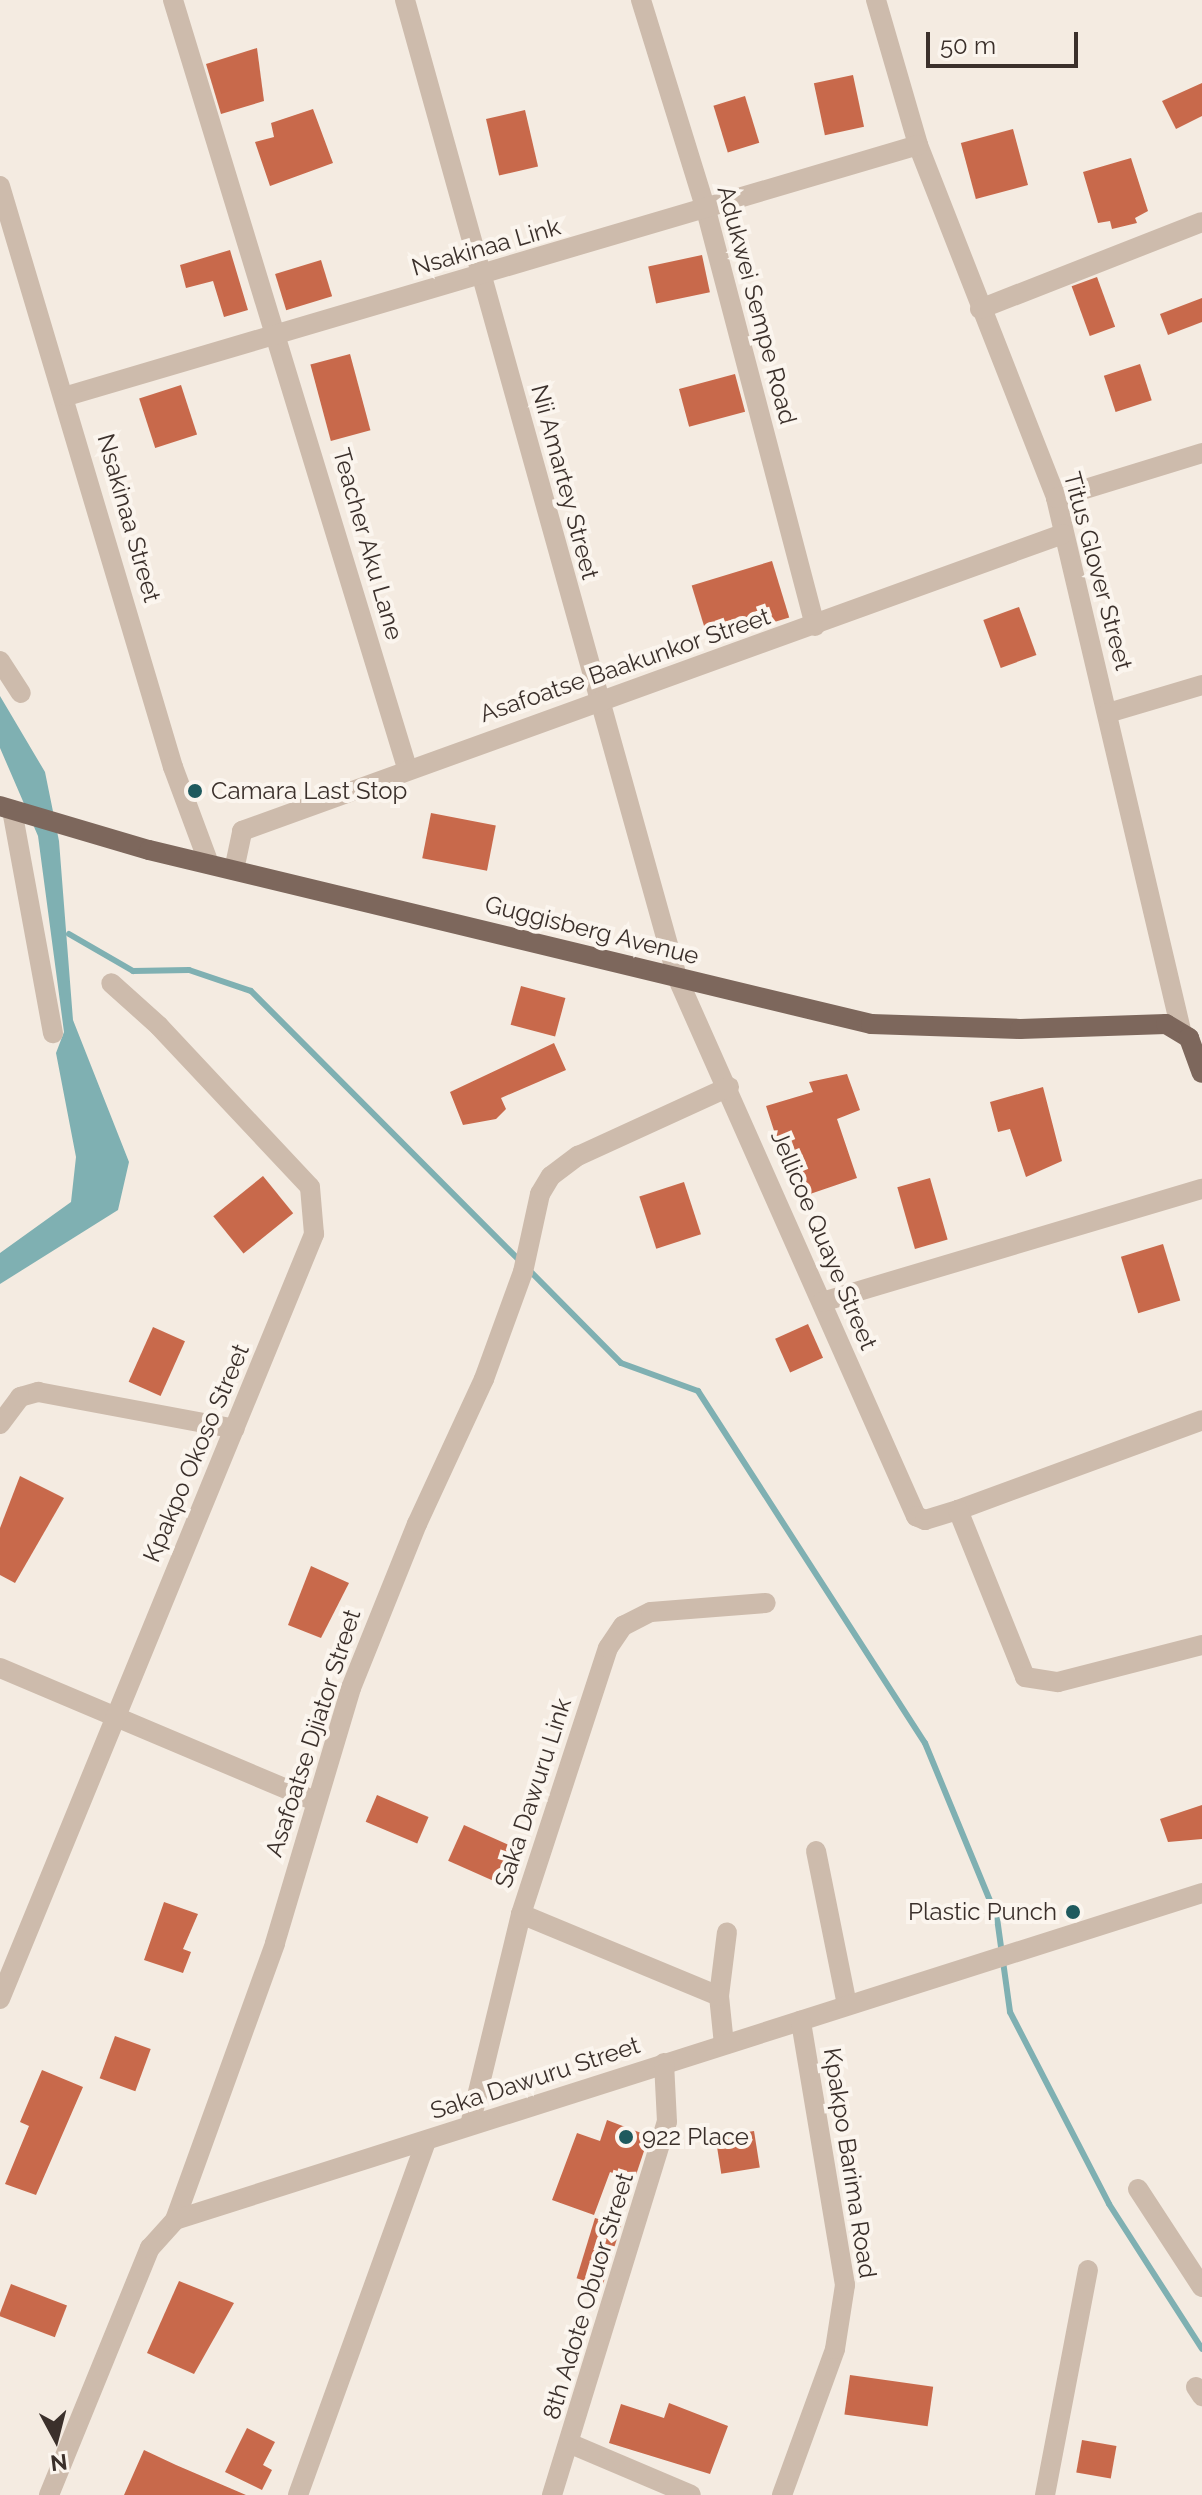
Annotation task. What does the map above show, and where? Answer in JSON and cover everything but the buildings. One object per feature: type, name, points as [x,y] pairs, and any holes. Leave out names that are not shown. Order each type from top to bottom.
[{"type":"main road","name":"Guggisberg Avenue","points":[[14,810],[209,864],[677,977],[905,1028],[1151,1024],[1181,1030]]},
{"type":"main road","name":"Titus Glover Street","points":[[1181,1030],[1202,1073]]},
{"type":"street","name":"Teacher Aku Lane","points":[[173,0],[280,334],[407,768]]},
{"type":"street","name":"Nii Amartey Street","points":[[405,0],[597,703],[677,977]]},
{"type":"street","name":"Adukwei Sempe Road","points":[[641,0],[706,210],[815,626]]},
{"type":"street","name":"Titus Glover Street","points":[[876,0],[918,145],[1056,498],[1181,1030]]},
{"type":"street","name":"Nsakinaa Link","points":[[67,396],[918,145]]},
{"type":"street","name":"Nsakinaa Street","points":[[0,186],[67,396],[173,767],[209,864]]},
{"type":"street","points":[[980,309],[1202,222]]},
{"type":"street","points":[[1056,498],[1202,453]]},
{"type":"street","name":"Asafoatse Baakunkor Street","points":[[234,870],[242,831],[407,768],[815,626],[1063,534]]},
{"type":"street","points":[[0,661],[21,693]]},
{"type":"street","points":[[1108,713],[1202,685]]},
{"type":"street","points":[[14,810],[53,1033]]},
{"type":"street","name":"Jellicoe Quaye Street","points":[[677,977],[729,1087],[883,1452],[916,1516],[925,1520],[958,1510]]},
{"type":"street","name":"Kpakpo Okoso Street","points":[[0,1999],[112,1715],[235,1429],[314,1234],[310,1187],[159,1026],[111,983]]},
{"type":"street","name":"Asafoatse Djiator Street","points":[[175,2220],[275,1943],[315,1801],[391,1583],[484,1379],[523,1272],[535,1212],[551,1176],[578,1156],[729,1087]]},
{"type":"street","points":[[822,1302],[1202,1189]]},
{"type":"street","points":[[0,1424],[20,1397],[38,1392],[235,1429]]},
{"type":"street","points":[[1202,1420],[958,1510],[1025,1677],[1058,1682],[1202,1645]]},
{"type":"street","name":"Saka Dawuru Link","points":[[470,2125],[521,1914],[608,1648],[623,1626],[651,1612],[766,1603]]},
{"type":"street","points":[[0,1668],[315,1801]]},
{"type":"street","points":[[816,1851],[847,2005]]},
{"type":"street","name":"Saka Dawuru Street","points":[[175,2220],[1202,1893]]},
{"type":"street","points":[[521,1914],[719,1996]]},
{"type":"street","points":[[724,2044],[719,1996],[727,1932]]},
{"type":"street","name":"Kpakpo Barima Road","points":[[782,2495],[835,2349],[845,2285],[801,2021]]},
{"type":"street","name":"8th Adote Obuor Street","points":[[552,2495],[571,2444],[667,2122],[664,2063]]},
{"type":"street","points":[[298,2495],[426,2141]]},
{"type":"street","points":[[1138,2189],[1202,2287]]},
{"type":"street","points":[[49,2495],[150,2248],[175,2220]]},
{"type":"street","points":[[1045,2495],[1088,2270]]},
{"type":"street","points":[[571,2444],[691,2495]]},
{"type":"water","points":[[0,696],[45,772],[59,841],[73,1020],[129,1162],[118,1210],[0,1284],[0,1253],[71,1202],[76,1157],[56,1053],[64,1032],[38,836],[0,748]]},
{"type":"waterway","points":[[69,934],[133,971],[189,970],[251,991],[520,1261]]},
{"type":"waterway","points":[[528,1269],[621,1363],[698,1391],[925,1743],[997,1918],[1010,2012],[1109,2204],[1202,2349]]},
{"type":"place","name":"Camara Last Stop","points":[[195,791]]},
{"type":"place","name":"Plastic Punch","points":[[1073,1912]]},
{"type":"place","name":"922 Place","points":[[626,2137]]}]
